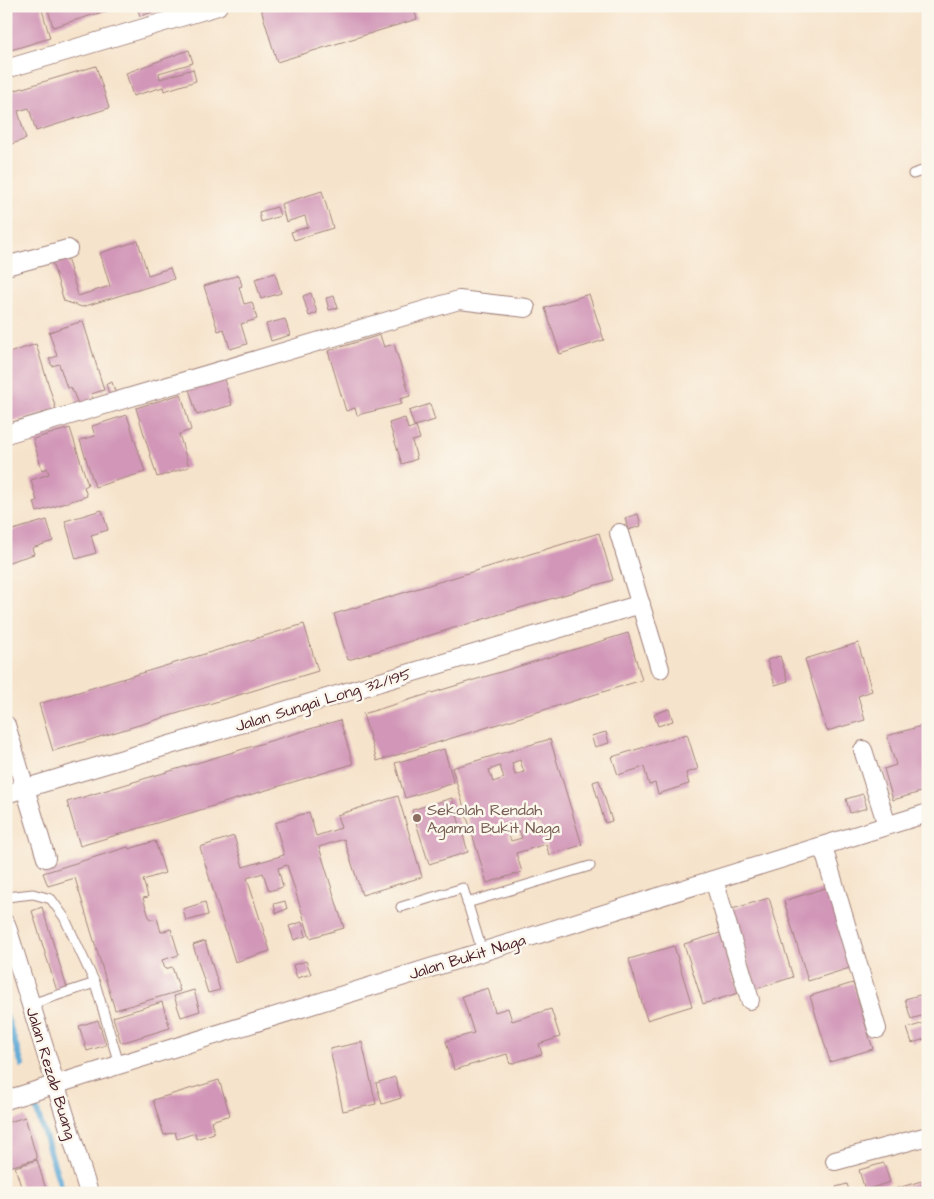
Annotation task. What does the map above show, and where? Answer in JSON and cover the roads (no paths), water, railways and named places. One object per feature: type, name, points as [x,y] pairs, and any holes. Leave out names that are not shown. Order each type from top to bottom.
[{"type":"street","points":[[6,69],[218,6]]},
{"type":"street","points":[[6,266],[68,249]]},
{"type":"street","points":[[6,434],[459,300],[526,308]]},
{"type":"street","points":[[619,533],[660,669]]},
{"type":"street","name":"Jalan Sungai Long 32/195","points":[[6,794],[641,604]]},
{"type":"street","points":[[6,724],[46,858]]},
{"type":"street","points":[[863,750],[887,826]]},
{"type":"street","name":"Jalan Bukit Naga","points":[[6,1100],[928,813]]},
{"type":"street","points":[[823,847],[877,1029]]},
{"type":"street","points":[[714,880],[750,1000]]},
{"type":"street","name":"Jalan Rezab Buang","points":[[6,924],[89,1193]]},
{"type":"street","points":[[835,1161],[928,1136]]},
{"type":"lane","points":[[913,174],[928,169]]},
{"type":"lane","points":[[467,903],[590,866]]},
{"type":"lane","points":[[401,907],[463,888],[482,951]]},
{"type":"lane","points":[[6,897],[33,894],[50,899],[64,917],[95,983],[119,1064]]},
{"type":"lane","points":[[31,1004],[95,983]]},
{"type":"waterway","points":[[6,1015],[22,1065]]},
{"type":"waterway","points":[[36,1108],[63,1193]]},
{"type":"place","name":"Sekolah Rendah Agama Bukit Naga","points":[[417,818]]}]
